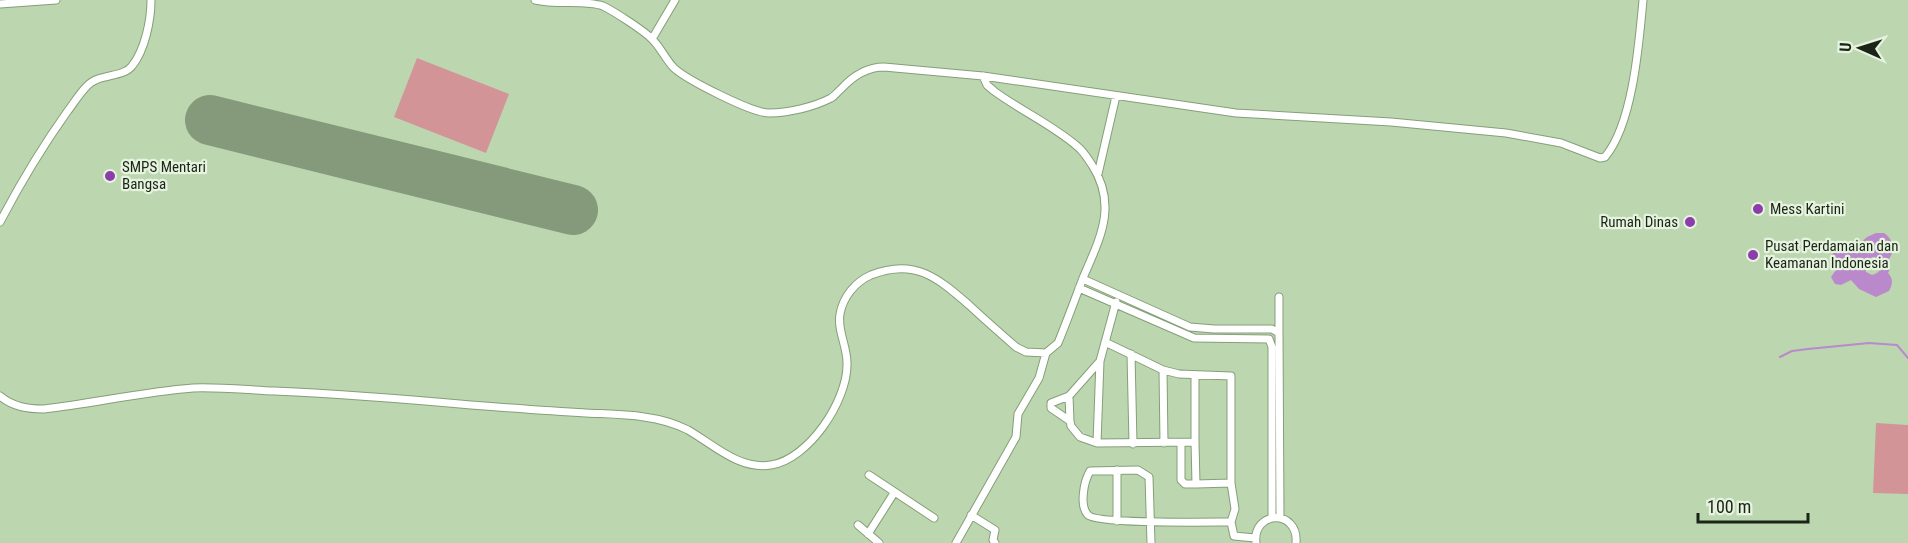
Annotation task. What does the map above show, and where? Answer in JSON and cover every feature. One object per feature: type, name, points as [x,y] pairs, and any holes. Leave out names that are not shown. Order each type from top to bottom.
[{"type":"street","points":[[0,4],[56,0]]},
{"type":"street","points":[[0,222],[40,150],[88,84],[105,75],[123,72],[132,67],[151,19],[151,0]]},
{"type":"street","points":[[535,0],[599,4],[652,39],[672,66],[685,76],[750,109],[767,113],[787,111],[824,101],[859,74],[878,67],[983,76],[1236,113],[1390,122],[1506,133],[1561,143],[1600,158],[1605,157],[1611,149],[1628,105],[1642,0]]},
{"type":"street","points":[[652,39],[675,0]]},
{"type":"street","points":[[956,543],[1016,437],[1018,414],[1039,378],[1046,353],[1058,343],[1097,246],[1106,207],[1098,174],[1080,148],[994,91],[987,85],[983,76]]},
{"type":"street","points":[[1098,174],[1116,96]]},
{"type":"street","points":[[0,396],[13,404],[26,408],[44,409],[197,388],[354,395],[504,408],[642,416],[672,423],[742,462],[764,466],[781,463],[804,448],[820,430],[843,393],[847,375],[847,352],[839,324],[841,310],[852,288],[868,277],[901,268],[927,273],[948,286],[1016,347],[1026,352],[1046,353]]},
{"type":"street","points":[[1083,279],[1190,327],[1272,329],[1279,333]]},
{"type":"street","points":[[1079,288],[1194,338],[1269,339],[1272,347],[1276,518]]},
{"type":"street","points":[[1097,443],[1100,361],[1119,295]]},
{"type":"street","points":[[1276,518],[1279,297]]},
{"type":"street","points":[[1105,342],[1163,370],[1195,376],[1230,375],[1233,379],[1231,483],[1235,508],[1231,522],[1233,539],[1255,540],[1260,525],[1276,518],[1292,525],[1296,543]]},
{"type":"street","points":[[1131,354],[1133,444]]},
{"type":"street","points":[[1070,421],[1055,412],[1051,403],[1069,396],[1100,361]]},
{"type":"street","points":[[1163,370],[1164,443]]},
{"type":"street","points":[[1195,376],[1196,484]]},
{"type":"street","points":[[1069,396],[1071,426],[1080,437],[1097,443],[1195,442]]},
{"type":"street","points":[[1181,443],[1180,480],[1185,484],[1231,483]]},
{"type":"street","points":[[1117,470],[1118,521]]},
{"type":"street","points":[[1150,543],[1151,520],[1149,477],[1138,470],[1089,471],[1083,499],[1086,514],[1091,517],[1118,521],[1151,520],[1231,522]]},
{"type":"street","points":[[869,475],[934,518]]},
{"type":"street","points":[[868,534],[894,493]]},
{"type":"street","points":[[971,515],[995,530],[993,540],[995,543]]},
{"type":"street","points":[[858,525],[879,543]]},
{"type":"shaded area","points":[[417,58],[509,94],[486,153],[394,117]]},
{"type":"shaded area","points":[[1876,233],[1884,233],[1892,242],[1893,249],[1888,260],[1890,263],[1882,263],[1879,258],[1873,257],[1867,259],[1864,266],[1866,272],[1872,275],[1882,268],[1890,269],[1888,273],[1892,281],[1889,291],[1876,297],[1859,289],[1851,280],[1841,285],[1835,284],[1831,277],[1836,270],[1837,260],[1832,255],[1836,245],[1842,243],[1853,250],[1867,237]]},
{"type":"shaded area","points":[[1876,423],[1908,425],[1908,494],[1873,493]]},
{"type":"waterway","points":[[1780,357],[1792,351],[1869,343],[1897,345],[1908,358]]},
{"type":"runway","points":[[210,120],[573,210]]},
{"type":"place","name":"SMPS Mentari Bangsa","points":[[110,176]]},
{"type":"place","name":"Mess Kartini","points":[[1758,209]]},
{"type":"place","name":"Rumah Dinas","points":[[1690,222]]},
{"type":"place","name":"Pusat Perdamaian dan Keamanan Indonesia","points":[[1753,255]]}]
